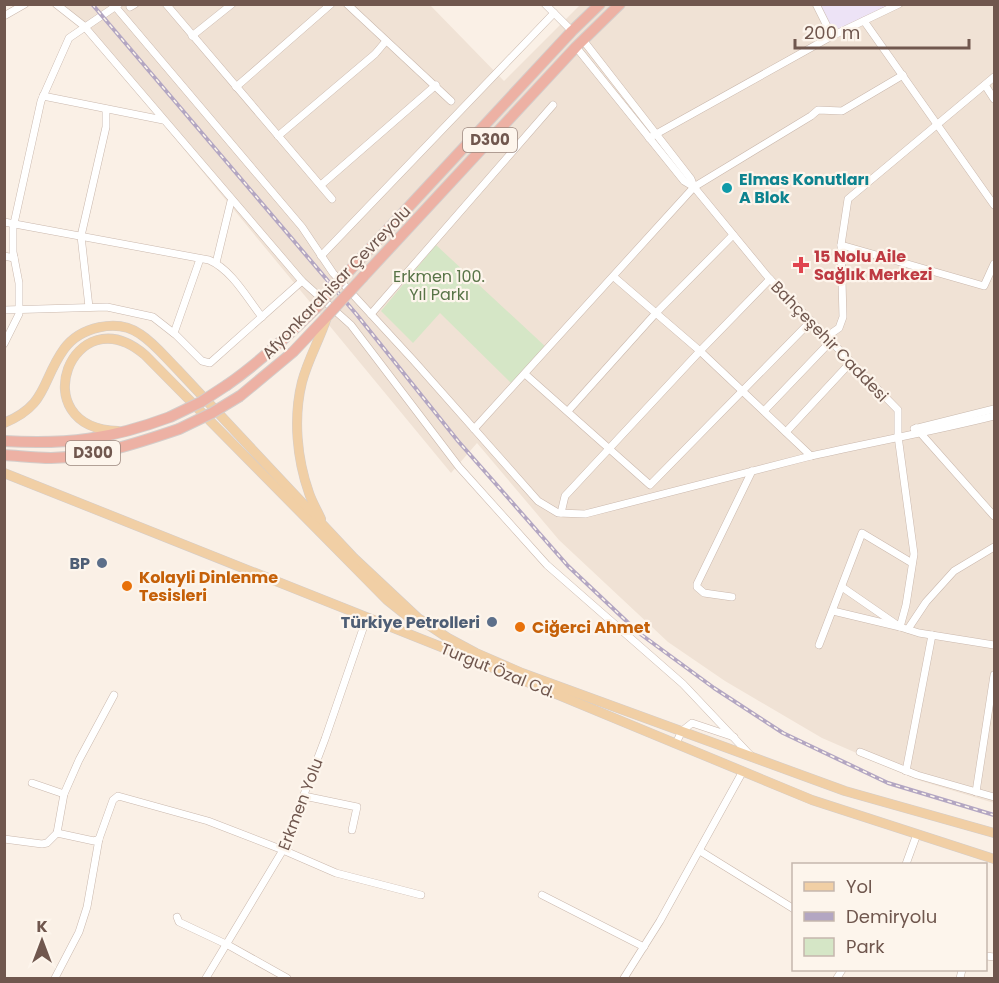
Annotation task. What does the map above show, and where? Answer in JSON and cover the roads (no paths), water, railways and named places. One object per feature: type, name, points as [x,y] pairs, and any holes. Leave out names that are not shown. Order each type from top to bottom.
[{"type":"highway","name":"Afyonkarahisar Çevreyolu","points":[[4,441],[92,440],[133,431],[201,402],[260,361],[317,307],[572,31],[600,4]]},
{"type":"highway","name":"Afyonkarahisar Çevreyolu","points":[[4,455],[52,458],[86,455],[122,448],[179,429],[240,396],[293,352],[579,43],[620,4]]},
{"type":"main road","points":[[324,526],[310,496],[303,472],[298,424],[302,383],[328,315]]},
{"type":"main road","points":[[4,423],[24,412],[40,396],[63,351],[74,337],[90,329],[107,327],[138,332],[163,354],[354,558],[418,618],[473,655]]},
{"type":"main road","points":[[133,431],[100,430],[81,421],[69,406],[66,394],[66,371],[78,350],[90,343],[104,339],[119,339],[133,345],[387,600],[423,628],[473,655]]},
{"type":"main road","name":"Turgut Özal Cd.","points":[[4,473],[367,617],[845,790],[994,833]]},
{"type":"main road","name":"Turgut Özal Cd.","points":[[473,655],[812,800],[994,859]]},
{"type":"street","points":[[4,16],[26,4]]},
{"type":"street","points":[[56,4],[84,26],[231,201],[302,281],[351,325],[459,467],[547,565],[683,684],[752,757]]},
{"type":"street","points":[[166,4],[332,199]]},
{"type":"street","points":[[192,36],[232,4]]},
{"type":"street","points":[[236,87],[331,4]]},
{"type":"street","points":[[347,4],[451,101]]},
{"type":"street","points":[[545,4],[572,31]]},
{"type":"street","points":[[816,4],[832,36]]},
{"type":"street","points":[[653,136],[832,36],[899,4]]},
{"type":"street","points":[[4,344],[20,314],[19,283],[14,258],[14,224],[43,96],[69,38],[116,5],[302,227],[333,273],[538,501],[552,511],[585,514],[812,456],[994,416]]},
{"type":"street","points":[[321,256],[554,13]]},
{"type":"street","points":[[864,21],[994,205]]},
{"type":"street","points":[[278,136],[386,41]]},
{"type":"street","name":"Bahçeşehir Caddesi","points":[[579,43],[770,279],[898,410],[898,436],[914,554],[904,628]]},
{"type":"street","points":[[474,429],[694,187],[818,110],[842,111],[903,75]]},
{"type":"street","points":[[764,411],[839,328],[843,317],[841,245],[848,199],[994,77]]},
{"type":"street","points":[[985,85],[994,99]]},
{"type":"street","points":[[321,185],[436,86]]},
{"type":"street","points":[[43,96],[163,120]]},
{"type":"street","points":[[371,314],[553,105]]},
{"type":"street","points":[[89,307],[81,236],[106,127],[106,109]]},
{"type":"street","points":[[216,263],[231,201]]},
{"type":"street","points":[[4,222],[216,263],[229,275],[262,317]]},
{"type":"street","points":[[568,411],[655,314],[733,235]]},
{"type":"street","points":[[841,245],[984,286],[994,264]]},
{"type":"street","points":[[4,256],[14,258]]},
{"type":"street","points":[[174,333],[200,259]]},
{"type":"street","points":[[614,277],[700,351],[812,456]]},
{"type":"street","points":[[561,513],[566,496],[770,279]]},
{"type":"street","points":[[4,310],[89,307],[122,309],[153,317],[174,333],[202,361],[210,363],[302,281]]},
{"type":"street","points":[[525,374],[650,485],[811,321]]},
{"type":"street","points":[[786,432],[851,362]]},
{"type":"street","points":[[919,431],[994,409]]},
{"type":"street","points":[[919,431],[994,516]]},
{"type":"street","points":[[732,597],[704,593],[697,584],[752,471]]},
{"type":"street","points":[[819,645],[862,533],[912,563]]},
{"type":"street","points":[[904,628],[954,571],[994,547]]},
{"type":"street","points":[[842,587],[904,628]]},
{"type":"street","points":[[833,611],[932,635],[994,645]]},
{"type":"street","name":"Erkmen Yolu","points":[[207,978],[284,850],[367,617]]},
{"type":"street","points":[[906,771],[932,635]]},
{"type":"street","points":[[976,792],[991,721],[994,675]]},
{"type":"street","points":[[4,840],[42,844],[47,843],[57,834],[64,794],[79,760],[114,695]]},
{"type":"street","points":[[676,743],[682,731],[692,723],[705,725],[736,738]]},
{"type":"street","points":[[860,752],[906,771],[994,797]]},
{"type":"street","points":[[624,978],[700,851],[743,771]]},
{"type":"street","points":[[32,783],[64,794]]},
{"type":"street","points":[[54,978],[79,932],[87,907],[99,839],[113,800],[118,796],[208,822],[284,850],[336,873],[421,895]]},
{"type":"street","points":[[304,796],[357,807],[352,830]]},
{"type":"street","points":[[57,834],[94,841],[99,839]]},
{"type":"street","points":[[906,863],[917,834]]},
{"type":"street","points":[[700,851],[792,908]]},
{"type":"street","points":[[542,895],[644,947]]},
{"type":"street","points":[[177,917],[179,922],[228,945],[287,978]]},
{"type":"railway","points":[[92,4],[357,315],[458,441],[568,566],[639,633],[714,688],[783,733],[888,783],[994,815]]},
{"type":"place","name":"Elmas Konutları A Blok","points":[[727,188]]},
{"type":"place","name":"15 Nolu Aile Sağlık Merkezi","points":[[801,265]]},
{"type":"place","name":"BP","points":[[102,563]]},
{"type":"place","name":"Kolayli Dinlenme Tesisleri","points":[[127,586]]},
{"type":"place","name":"Türkiye Petrolleri","points":[[492,622]]},
{"type":"place","name":"Ciğerci Ahmet","points":[[520,627]]},
{"type":"park label","name":"Erkmen 100. Yıl Parkı","points":[[439,285]]}]
